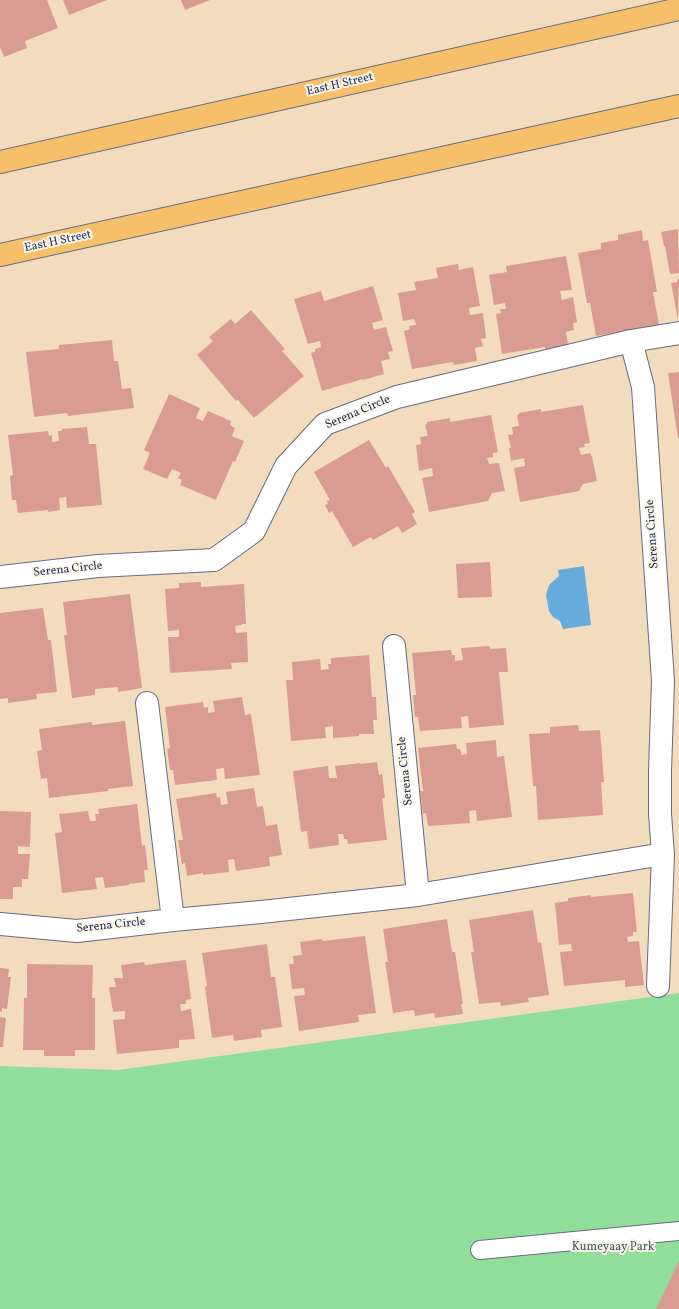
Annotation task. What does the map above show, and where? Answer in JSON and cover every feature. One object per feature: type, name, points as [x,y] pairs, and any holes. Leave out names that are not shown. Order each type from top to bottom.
[{"type":"main road","name":"East H Street","points":[[0,162],[679,9]]},
{"type":"main road","name":"East H Street","points":[[0,255],[679,106]]},
{"type":"street","name":"Serena Circle","points":[[0,576],[98,566],[214,560],[254,531],[286,466],[325,424],[397,397],[631,341],[679,333]]},
{"type":"street","name":"Serena Circle","points":[[631,341],[643,386],[671,681],[660,771],[660,814],[664,854],[658,986]]},
{"type":"street","name":"Serena Circle","points":[[394,646],[418,895]]},
{"type":"street","points":[[147,703],[174,920]]},
{"type":"street","name":"Serena Circle","points":[[0,924],[77,931],[260,912],[418,895],[664,854]]},
{"type":"lane","points":[[480,1250],[679,1231]]},
{"type":"green space","name":"Kumeyaay Park","points":[[679,993],[679,1309],[0,1309],[0,1066],[118,1070]]},
{"type":"water","points":[[584,566],[591,625],[563,629],[560,621],[553,617],[549,611],[546,595],[549,585],[559,576],[558,570]]},
{"type":"building","points":[[0,0],[47,0],[58,28],[25,41],[27,48],[4,57],[0,47]]},
{"type":"building","points":[[63,0],[107,0],[69,15]]},
{"type":"building","points":[[181,0],[210,0],[185,10]]},
{"type":"building","points":[[678,229],[679,273],[670,274],[661,232]]},
{"type":"building","points":[[642,230],[643,241],[648,240],[657,292],[653,292],[659,325],[596,336],[590,303],[587,303],[578,253],[601,249],[601,243],[618,240],[618,235]]},
{"type":"building","points":[[566,256],[572,290],[560,291],[562,300],[573,297],[577,322],[573,323],[574,330],[566,332],[568,345],[502,354],[496,314],[501,313],[500,309],[506,309],[505,303],[494,305],[489,275],[507,272],[506,266]]},
{"type":"building","points":[[458,264],[459,270],[473,267],[480,306],[469,308],[470,315],[483,313],[486,338],[481,339],[483,346],[475,348],[477,361],[454,365],[453,362],[412,369],[404,331],[410,329],[409,326],[416,325],[414,319],[403,321],[398,293],[416,290],[414,282],[438,278],[436,268]]},
{"type":"building","points":[[677,279],[679,279],[678,320],[671,283],[677,282]]},
{"type":"building","points":[[373,286],[383,320],[372,323],[374,330],[386,327],[393,351],[388,352],[390,359],[381,361],[384,374],[322,391],[311,353],[315,352],[315,349],[321,347],[320,341],[308,344],[294,299],[321,291],[324,301]]},
{"type":"building","points":[[251,310],[285,349],[282,351],[304,376],[254,418],[238,400],[236,401],[197,355],[213,341],[209,337],[231,319],[235,324]]},
{"type":"building","points":[[112,340],[114,361],[118,361],[122,389],[131,388],[134,408],[68,416],[67,413],[34,417],[26,352],[59,349],[59,345]]},
{"type":"building","points":[[679,372],[679,438],[678,438],[668,373]]},
{"type":"building","points":[[169,394],[200,408],[196,418],[203,421],[208,411],[231,421],[230,425],[235,428],[232,436],[244,441],[235,462],[233,461],[216,500],[180,485],[182,480],[178,478],[181,473],[172,469],[167,479],[143,469],[150,453],[144,450]]},
{"type":"building","points":[[583,405],[590,443],[584,444],[585,447],[579,448],[581,455],[590,453],[592,456],[597,481],[583,484],[579,491],[520,502],[514,468],[525,466],[524,458],[511,461],[509,448],[511,448],[508,435],[513,434],[512,427],[519,426],[517,415],[519,415],[519,413],[541,409],[541,412]]},
{"type":"building","points":[[491,415],[498,452],[493,453],[493,457],[487,458],[489,464],[499,463],[505,491],[492,493],[488,501],[429,512],[422,478],[433,476],[432,468],[419,471],[416,445],[421,444],[420,437],[428,436],[425,425],[427,422],[450,418],[450,422]]},
{"type":"building","points":[[87,427],[89,444],[96,444],[102,505],[67,508],[66,497],[59,498],[60,510],[18,513],[16,500],[12,500],[10,476],[13,475],[8,435],[48,431],[49,436],[52,435],[52,442],[59,441],[58,431],[62,431],[62,429]]},
{"type":"building","points":[[369,440],[386,468],[388,466],[415,512],[412,514],[417,524],[402,533],[398,526],[373,540],[371,537],[353,547],[332,511],[329,513],[325,505],[328,504],[327,501],[330,500],[314,472]]},
{"type":"building","points":[[490,562],[492,597],[458,598],[456,564]]},
{"type":"building","points":[[201,582],[201,587],[244,584],[246,624],[235,626],[236,633],[247,632],[248,662],[231,663],[232,669],[170,673],[168,637],[179,637],[179,630],[168,631],[165,589],[179,588],[179,583]]},
{"type":"building","points":[[130,594],[142,688],[118,692],[118,687],[95,689],[95,695],[72,698],[64,635],[67,635],[63,602]]},
{"type":"building","points":[[43,608],[48,640],[51,640],[57,692],[36,694],[37,699],[8,703],[8,698],[0,699],[0,613]]},
{"type":"building","points":[[490,646],[490,649],[506,648],[508,672],[499,672],[504,725],[469,728],[468,716],[461,717],[462,728],[420,731],[418,717],[415,717],[413,695],[416,695],[412,653],[451,650],[452,655],[455,655],[455,661],[463,660],[461,648]]},
{"type":"building","points":[[369,655],[372,697],[376,697],[377,720],[373,720],[374,734],[359,734],[359,736],[333,738],[333,726],[325,727],[326,738],[291,741],[286,680],[293,680],[292,662],[320,659],[321,670],[329,669],[328,664],[331,664],[331,658]]},
{"type":"building","points":[[242,697],[245,715],[251,714],[260,775],[225,779],[224,768],[216,769],[217,780],[175,785],[173,770],[170,770],[167,749],[170,748],[165,707],[203,702],[204,708],[208,707],[208,713],[215,712],[213,701]]},
{"type":"building","points":[[125,721],[133,786],[108,789],[108,791],[49,798],[47,778],[41,779],[37,751],[42,750],[39,729],[92,722],[92,725]]},
{"type":"building","points":[[578,725],[579,731],[600,730],[604,782],[601,782],[603,815],[538,820],[536,786],[533,786],[529,734],[550,733],[550,727]]},
{"type":"building","points":[[496,740],[497,757],[504,756],[512,817],[477,821],[476,810],[469,811],[470,823],[428,826],[426,813],[423,814],[420,791],[423,791],[418,748],[456,744],[457,749],[460,749],[462,755],[467,754],[466,743]]},
{"type":"building","points":[[377,762],[379,775],[382,774],[385,798],[382,798],[387,840],[348,844],[347,839],[344,839],[343,834],[338,834],[339,845],[309,849],[307,831],[301,832],[293,771],[328,766],[329,778],[337,778],[335,766]]},
{"type":"building","points":[[254,788],[257,807],[263,806],[266,826],[277,824],[282,855],[269,857],[270,866],[236,871],[234,859],[228,860],[229,872],[203,875],[203,873],[187,876],[185,863],[182,864],[178,840],[183,840],[176,799],[216,793],[217,798],[220,797],[221,805],[228,804],[226,792]]},
{"type":"building","points":[[137,804],[142,846],[145,845],[148,870],[144,870],[145,882],[105,888],[103,877],[95,878],[97,889],[62,893],[55,833],[62,832],[59,814],[88,811],[90,821],[96,821],[95,814],[99,814],[98,809]]},
{"type":"building","points":[[0,811],[31,812],[30,847],[18,846],[18,854],[30,854],[28,879],[22,879],[22,887],[13,887],[13,899],[0,899]]},
{"type":"building","points":[[633,893],[637,932],[633,932],[633,936],[627,937],[628,942],[639,941],[644,985],[625,987],[625,980],[564,986],[560,952],[572,951],[571,944],[559,945],[555,903],[568,901],[568,898],[591,895],[591,897]]},
{"type":"building","points":[[533,910],[538,943],[541,942],[549,995],[528,998],[529,1002],[501,1006],[500,1002],[479,1004],[471,952],[474,952],[469,920]]},
{"type":"building","points":[[447,919],[452,952],[455,952],[463,1004],[461,1004],[463,1014],[435,1018],[434,1013],[415,1016],[414,1010],[393,1013],[385,962],[388,962],[383,929]]},
{"type":"building","points":[[365,936],[376,1013],[358,1015],[359,1022],[299,1031],[294,996],[305,995],[304,988],[292,989],[289,964],[294,964],[293,956],[302,955],[300,942]]},
{"type":"building","points":[[267,944],[271,977],[275,977],[282,1027],[261,1030],[262,1037],[234,1041],[233,1035],[212,1038],[202,953]]},
{"type":"building","points":[[186,960],[191,999],[186,1000],[186,1004],[180,1004],[181,1011],[191,1009],[195,1039],[179,1040],[179,1048],[117,1054],[113,1020],[125,1019],[125,1011],[113,1012],[109,987],[116,987],[114,978],[123,978],[121,965],[144,962],[145,965]]},
{"type":"building","points":[[27,964],[93,965],[92,998],[95,998],[95,1050],[75,1050],[75,1056],[44,1056],[44,1050],[23,1050],[24,998],[27,998]]},
{"type":"building","points":[[0,968],[9,969],[8,977],[11,977],[7,1009],[2,1008],[2,1012],[0,1011]]},
{"type":"building","points":[[0,1017],[6,1018],[3,1047],[0,1047]]},
{"type":"building","points":[[679,1261],[679,1309],[656,1309]]}]
